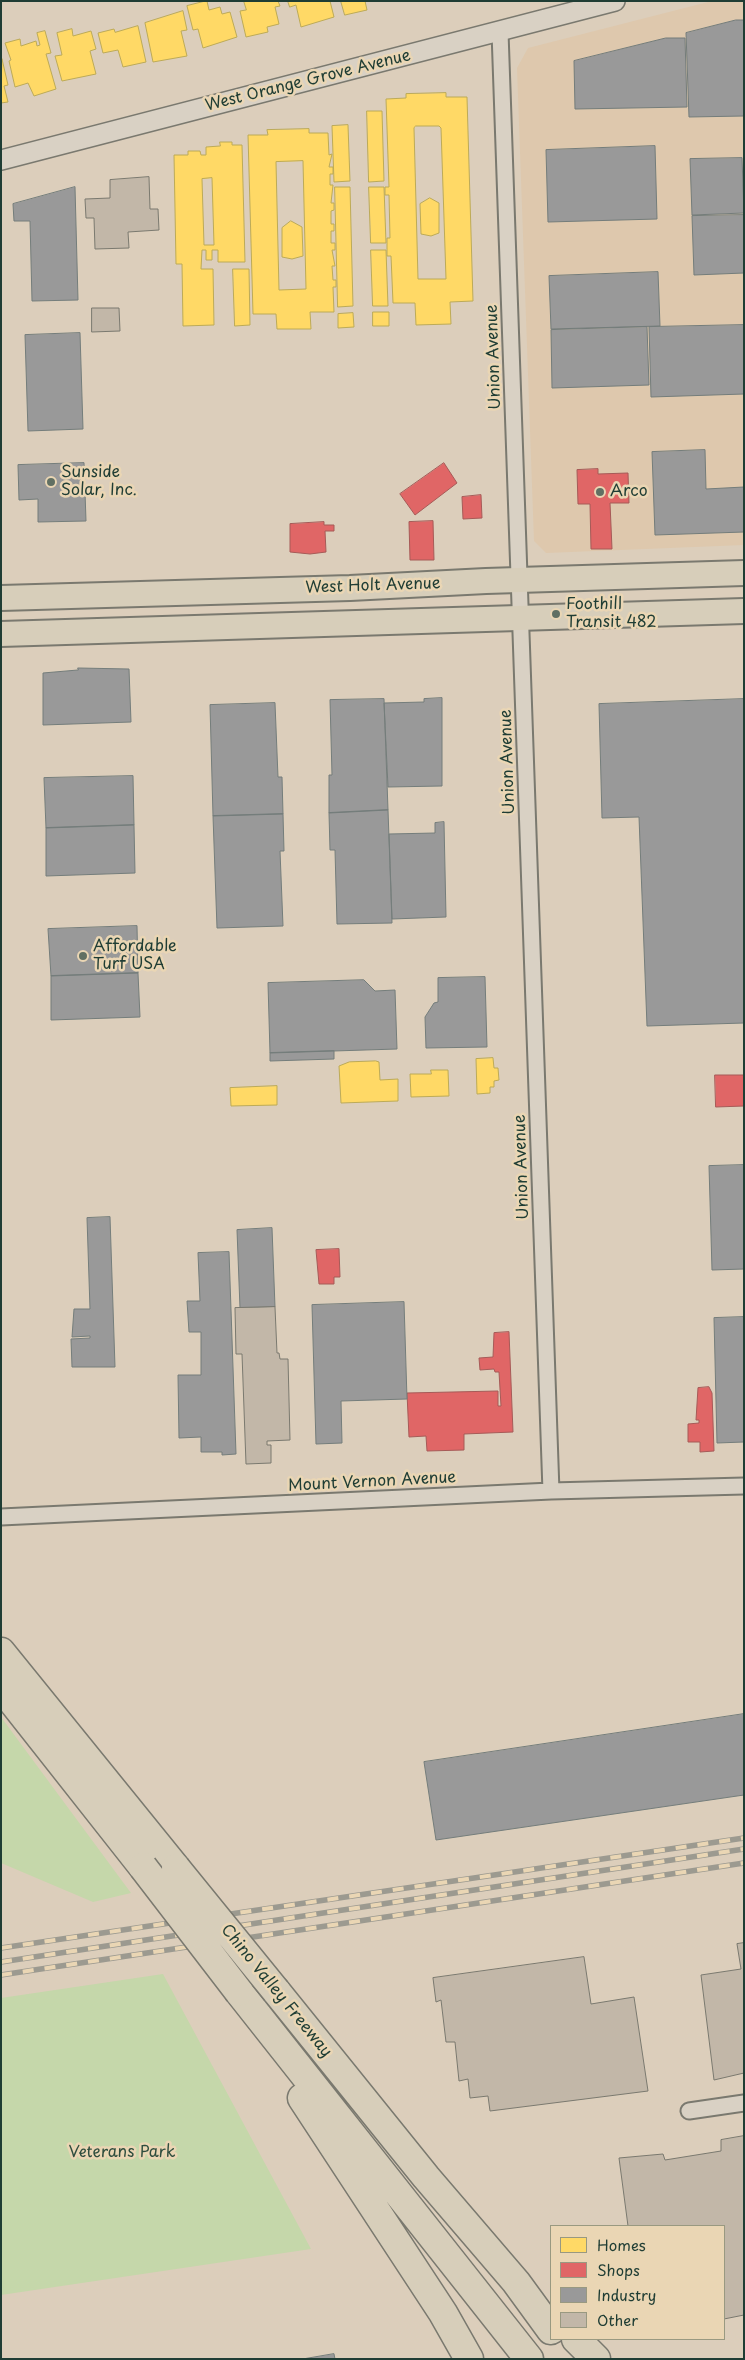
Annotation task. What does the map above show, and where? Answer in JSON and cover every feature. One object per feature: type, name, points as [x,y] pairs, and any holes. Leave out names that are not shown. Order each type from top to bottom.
[{"type":"highway","name":"Chino Valley Freeway","points":[[4,1655],[426,2176],[516,2282],[550,2329]]},
{"type":"highway","name":"Chino Valley Freeway","points":[[1,1687],[260,2019],[530,2359]]},
{"type":"highway","points":[[260,2019],[282,2067],[443,2313],[469,2359]]},
{"type":"highway","points":[[516,2282],[550,2314]]},
{"type":"highway","points":[[559,2340],[572,2359]]},
{"type":"highway","points":[[577,2340],[596,2359]]},
{"type":"main road","name":"West Holt Avenue","points":[[3,601],[518,580],[744,573]]},
{"type":"main road","points":[[1,634],[744,611]]},
{"type":"street","name":"West Orange Grove Avenue","points":[[1,160],[615,1]]},
{"type":"street","name":"Union Avenue","points":[[500,32],[551,1491]]},
{"type":"street","name":"Mount Vernon Avenue","points":[[1,1517],[551,1491],[744,1486]]},
{"type":"street","points":[[689,2111],[744,2103]]},
{"type":"shaded area","points":[[712,1],[744,1],[744,545],[546,553],[534,541],[517,68],[528,48]]},
{"type":"green space","points":[[1,1717],[131,1893],[93,1902],[1,1863]]},
{"type":"green space","name":"Veterans Park","points":[[163,1974],[311,2249],[1,2295],[1,1998]]},
{"type":"building: Homes","points":[[207,1],[209,10],[220,7],[222,14],[230,12],[237,37],[203,48],[198,29],[193,30],[187,6]]},
{"type":"building: Homes","points":[[244,1],[278,1],[280,6],[275,7],[279,24],[267,27],[268,32],[246,37],[240,11],[246,10]]},
{"type":"building: Homes","points":[[288,1],[330,1],[334,17],[301,27],[296,5],[290,7]]},
{"type":"building: Homes","points":[[341,1],[365,1],[367,10],[345,15]]},
{"type":"building: Homes","points":[[183,11],[187,30],[181,31],[187,56],[153,62],[145,23]]},
{"type":"building: Homes","points":[[138,26],[146,62],[123,67],[118,50],[103,53],[98,33],[114,29],[115,32]]},
{"type":"building: Homes","points":[[72,29],[73,36],[91,31],[96,49],[90,51],[96,74],[62,81],[55,56],[62,55],[57,33]]},
{"type":"building: Homes","points":[[45,31],[51,53],[46,54],[56,89],[34,96],[28,83],[15,87],[9,61],[11,60],[5,43],[20,39],[21,46],[36,41],[37,46],[40,45],[37,33]]},
{"type":"building: Homes","points":[[2,59],[8,85],[4,86],[8,102],[1,103]]},
{"type":"building: Homes","points":[[446,93],[446,97],[467,97],[473,301],[450,302],[451,324],[416,325],[415,303],[393,303],[391,256],[387,256],[387,238],[390,238],[389,195],[385,195],[385,187],[389,187],[386,99],[406,98],[406,94]],"holes":[[[416,126],[439,126],[441,128],[446,279],[418,279],[414,128]]]},
{"type":"building: Homes","points":[[367,111],[382,111],[384,181],[369,182]]},
{"type":"building: Homes","points":[[348,125],[350,181],[334,182],[332,126]]},
{"type":"building: Homes","points":[[309,129],[309,133],[328,133],[329,155],[332,154],[329,167],[333,167],[333,174],[330,174],[330,185],[333,185],[331,203],[334,203],[334,210],[331,211],[331,224],[334,224],[334,231],[331,231],[331,243],[335,243],[335,250],[332,250],[335,266],[332,266],[333,280],[336,280],[336,287],[333,287],[334,312],[310,312],[311,329],[277,329],[276,314],[253,314],[248,135],[268,135],[267,130]],"holes":[[[303,161],[306,289],[279,290],[276,162]]]},
{"type":"building: Homes","points":[[220,142],[232,142],[232,145],[242,145],[245,262],[218,262],[218,250],[212,250],[212,260],[206,260],[206,250],[202,250],[201,269],[213,269],[214,325],[183,326],[182,264],[176,264],[174,155],[188,155],[188,151],[200,151],[201,155],[206,155],[206,147],[220,146]],"holes":[[[212,178],[214,245],[204,245],[202,179]]]},
{"type":"building: Homes","points":[[335,187],[350,187],[353,306],[338,307]]},
{"type":"building: Homes","points":[[369,187],[384,187],[386,243],[371,243]]},
{"type":"building: Homes","points":[[430,198],[439,203],[439,233],[431,236],[421,234],[420,204]]},
{"type":"building: Homes","points":[[291,221],[302,227],[303,256],[292,259],[282,257],[282,228]]},
{"type":"building: Homes","points":[[371,250],[386,250],[388,306],[373,306]]},
{"type":"building: Homes","points":[[233,269],[249,269],[250,325],[235,326]]},
{"type":"building: Homes","points":[[373,312],[389,312],[389,326],[373,326]]},
{"type":"building: Homes","points":[[353,313],[354,327],[338,328],[338,314]]},
{"type":"building: Homes","points":[[493,1058],[494,1068],[498,1068],[499,1080],[494,1081],[494,1087],[490,1087],[490,1093],[477,1094],[476,1059]]},
{"type":"building: Homes","points":[[349,1062],[379,1062],[380,1080],[398,1079],[398,1101],[341,1103],[339,1066]]},
{"type":"building: Homes","points":[[431,1070],[448,1070],[449,1096],[411,1097],[410,1074],[431,1074]]},
{"type":"building: Homes","points":[[277,1086],[277,1105],[231,1106],[230,1088]]},
{"type":"building: Shops","points":[[444,463],[457,483],[415,515],[400,494]]},
{"type":"building: Shops","points":[[598,469],[598,474],[628,473],[629,503],[610,503],[612,549],[591,549],[590,504],[578,504],[577,470]]},
{"type":"building: Shops","points":[[481,495],[482,518],[463,519],[462,497]]},
{"type":"building: Shops","points":[[433,521],[434,560],[410,560],[409,522]]},
{"type":"building: Shops","points":[[324,522],[324,525],[334,525],[334,531],[325,531],[326,552],[310,554],[290,552],[290,524]]},
{"type":"building: Shops","points":[[715,1075],[744,1075],[744,1106],[716,1107]]},
{"type":"building: Shops","points":[[339,1249],[340,1277],[334,1277],[334,1284],[319,1284],[316,1250]]},
{"type":"building: Shops","points":[[509,1332],[513,1432],[464,1434],[464,1450],[427,1451],[426,1436],[409,1437],[407,1393],[498,1391],[498,1406],[501,1406],[499,1372],[495,1372],[494,1369],[480,1370],[479,1358],[493,1357],[494,1333]]},
{"type":"building: Shops","points":[[709,1387],[712,1393],[714,1451],[700,1452],[700,1442],[688,1442],[688,1424],[699,1423],[699,1420],[696,1420],[698,1388]]},
{"type":"building: Industry","points":[[736,20],[744,20],[744,116],[689,117],[686,33]]},
{"type":"building: Industry","points":[[666,38],[685,38],[687,107],[575,109],[574,61]]},
{"type":"building: Industry","points":[[655,146],[657,219],[548,222],[546,150]]},
{"type":"building: Industry","points":[[742,158],[744,213],[692,215],[690,159]]},
{"type":"building: Industry","points":[[75,187],[78,300],[32,301],[30,221],[14,221],[13,204]]},
{"type":"building: Industry","points":[[744,215],[744,273],[694,275],[692,216]]},
{"type":"building: Industry","points":[[658,272],[660,326],[551,329],[549,276]]},
{"type":"building: Industry","points":[[744,325],[744,394],[651,397],[649,327]]},
{"type":"building: Industry","points":[[647,327],[649,385],[552,388],[551,330]]},
{"type":"building: Industry","points":[[80,333],[83,429],[28,431],[25,335]]},
{"type":"building: Industry","points":[[705,450],[706,489],[744,487],[744,532],[655,535],[652,452]]},
{"type":"building: Industry","name":"Sunside Solar, Inc.","points":[[84,463],[86,521],[38,522],[38,499],[19,500],[18,465]]},
{"type":"building: Industry","points":[[78,668],[129,669],[131,722],[43,725],[43,673],[78,670]]},
{"type":"building: Industry","points":[[442,698],[442,786],[388,787],[384,703],[424,702],[424,699]]},
{"type":"building: Industry","points":[[384,699],[388,810],[329,813],[329,775],[332,775],[330,700]]},
{"type":"building: Industry","points":[[744,699],[744,1023],[647,1026],[639,817],[602,818],[599,704]]},
{"type":"building: Industry","points":[[275,703],[278,777],[282,777],[283,814],[213,816],[210,705]]},
{"type":"building: Industry","points":[[133,776],[134,825],[46,828],[44,778]]},
{"type":"building: Industry","points":[[388,810],[392,923],[337,924],[335,850],[330,850],[329,813]]},
{"type":"building: Industry","points":[[283,814],[284,851],[280,851],[283,926],[217,928],[213,816]]},
{"type":"building: Industry","points":[[444,822],[446,917],[392,919],[389,834],[435,833],[435,823]]},
{"type":"building: Industry","points":[[134,825],[135,873],[46,876],[46,828]]},
{"type":"building: Industry","points":[[137,926],[138,973],[51,976],[48,929]]},
{"type":"building: Industry","points":[[138,973],[140,1017],[51,1020],[51,976]]},
{"type":"building: Industry","points":[[485,977],[487,1047],[426,1048],[425,1017],[434,1003],[438,1002],[438,978]]},
{"type":"building: Industry","points":[[364,980],[375,991],[395,990],[397,1049],[270,1053],[268,983]]},
{"type":"building: Industry","points":[[334,1051],[334,1059],[270,1061],[270,1053]]},
{"type":"building: Industry","points":[[744,1165],[744,1269],[712,1270],[709,1166]]},
{"type":"building: Industry","points":[[110,1217],[115,1367],[72,1367],[71,1339],[90,1338],[90,1336],[72,1337],[74,1309],[90,1309],[87,1218]]},
{"type":"building: Industry","points":[[272,1228],[275,1307],[240,1308],[237,1230]]},
{"type":"building: Industry","points":[[229,1252],[236,1454],[222,1455],[222,1452],[201,1452],[201,1437],[179,1438],[178,1375],[201,1375],[201,1332],[189,1332],[187,1301],[200,1301],[198,1253]]},
{"type":"building: Industry","points":[[404,1302],[407,1399],[341,1401],[342,1443],[316,1444],[312,1305]]},
{"type":"building: Industry","points":[[744,1317],[744,1442],[717,1443],[714,1318]]},
{"type":"building: Industry","points":[[744,1714],[744,1795],[436,1840],[424,1762]]},
{"type":"building: Industry","points":[[334,2354],[335,2359],[303,2359]]},
{"type":"building: Other","points":[[149,177],[150,209],[158,209],[159,230],[128,232],[129,248],[95,249],[94,218],[86,218],[85,199],[110,198],[110,180]]},
{"type":"building: Other","points":[[92,308],[119,308],[120,331],[92,332]]},
{"type":"building: Other","points":[[275,1307],[277,1353],[279,1353],[280,1359],[288,1359],[290,1440],[267,1441],[267,1445],[271,1445],[271,1463],[246,1464],[242,1354],[236,1354],[235,1308]]},
{"type":"building: Other","points":[[744,1943],[744,2073],[714,2080],[701,1975],[741,1969],[737,1944]]},
{"type":"building: Other","points":[[584,1957],[591,2004],[634,1997],[648,2091],[490,2111],[488,2096],[470,2098],[468,2079],[459,2081],[455,2042],[446,2042],[441,2000],[436,2002],[433,1978]]},
{"type":"building: Other","points":[[744,2136],[744,2315],[725,2319],[725,2225],[628,2225],[619,2158],[663,2154],[665,2160],[721,2151],[721,2140]]},
{"type":"railway","points":[[1,1948],[744,1838]]},
{"type":"railway","points":[[1,1962],[744,1849]]},
{"type":"railway","points":[[1,1975],[744,1863]]},
{"type":"place","name":"Sunside Solar, Inc.","points":[[51,482]]},
{"type":"place","name":"Arco","points":[[600,492]]},
{"type":"place","name":"Foothill Transit 482","points":[[556,614]]},
{"type":"place","name":"Affordable Turf USA","points":[[83,956]]}]
